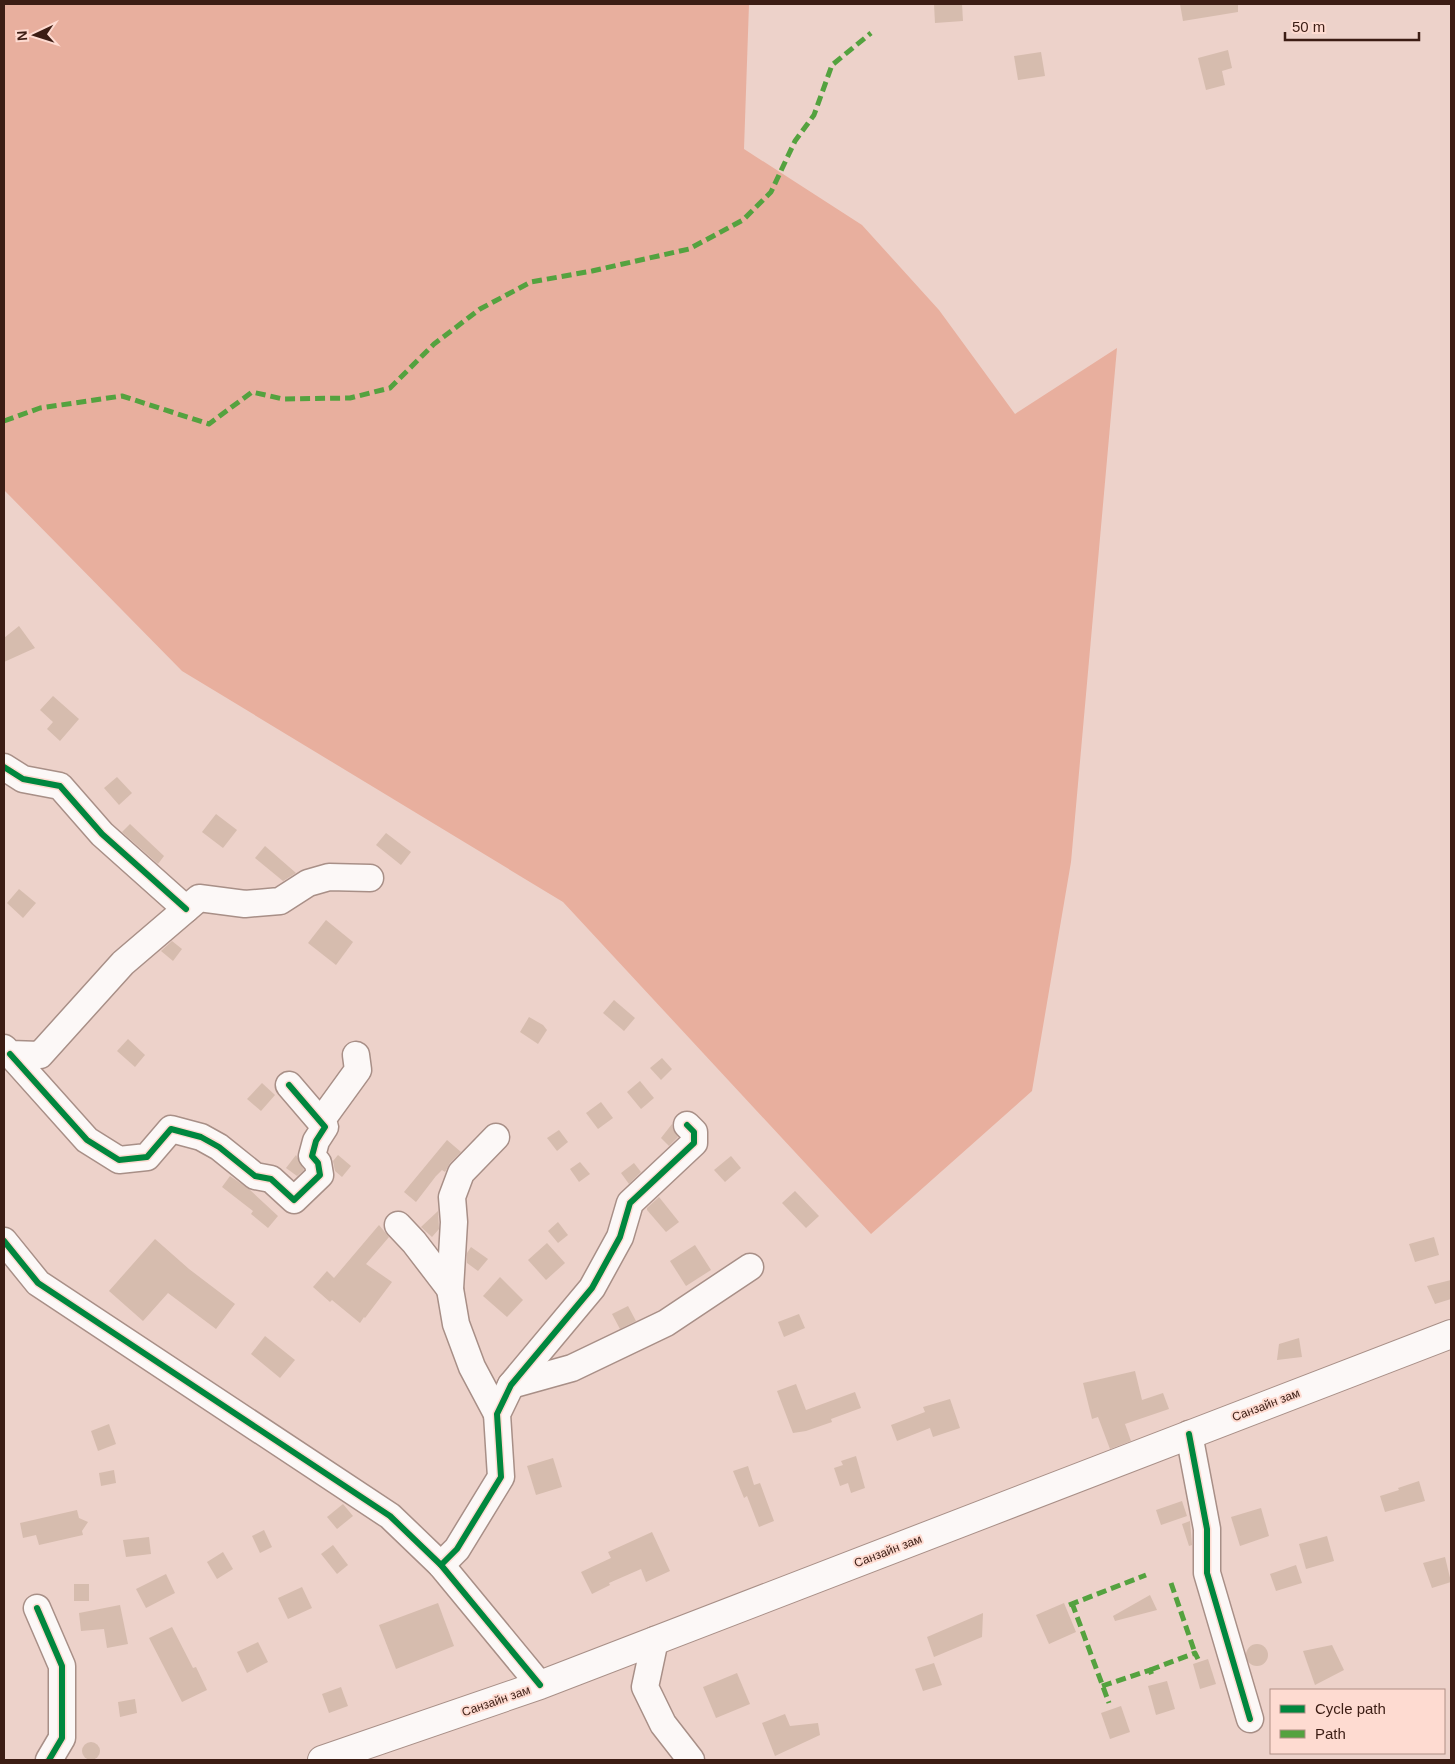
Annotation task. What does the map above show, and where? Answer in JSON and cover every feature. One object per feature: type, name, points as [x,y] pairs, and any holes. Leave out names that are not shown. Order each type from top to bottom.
[{"type":"main road","name":"Санзайн зам","points":[[322,1760],[540,1685],[1451,1334]]},
{"type":"street","points":[[4,767],[23,779],[60,786],[102,834],[186,909]]},
{"type":"street","points":[[7,1051],[40,1055],[122,963],[199,898],[244,904],[280,901],[308,883],[329,877],[370,878]]},
{"type":"street","points":[[7,1051],[87,1140],[119,1160],[146,1157],[171,1129],[201,1137],[219,1147],[255,1176],[271,1179],[294,1200],[320,1175],[318,1164],[312,1156],[316,1141],[325,1127],[289,1085]]},
{"type":"street","points":[[321,1121],[358,1070],[356,1055]]},
{"type":"street","points":[[497,1414],[511,1385],[592,1288],[620,1237],[630,1204],[694,1143],[694,1132],[687,1126]]},
{"type":"street","points":[[441,1565],[457,1549],[502,1477],[497,1414],[472,1367],[456,1324],[450,1289],[454,1222],[452,1196],[460,1173],[496,1137]]},
{"type":"street","points":[[398,1226],[414,1242],[450,1289]]},
{"type":"street","points":[[6,1247],[38,1283],[390,1516],[441,1565],[540,1685]]},
{"type":"street","points":[[511,1385],[572,1368],[666,1323],[750,1267]]},
{"type":"street","points":[[1189,1434],[1207,1529],[1207,1573],[1250,1720]]},
{"type":"street","points":[[37,1608],[62,1666],[62,1738],[50,1760]]},
{"type":"street","points":[[655,1640],[645,1687],[662,1724],[691,1760]]},
{"type":"shaded area","points":[[4,4],[749,4],[744,149],[862,225],[939,310],[1015,414],[1117,348],[1071,862],[1032,1091],[871,1234],[563,902],[182,671],[4,490]]},
{"type":"building","points":[[934,4],[962,4],[963,21],[935,23]]},
{"type":"building","points":[[1180,4],[1238,4],[1238,12],[1183,21]]},
{"type":"building","points":[[1228,50],[1232,68],[1222,71],[1225,85],[1206,90],[1198,58]]},
{"type":"building","points":[[1041,52],[1045,76],[1018,80],[1014,56]]},
{"type":"building","points":[[19,626],[35,648],[4,662],[4,638]]},
{"type":"building","points":[[53,696],[79,719],[60,741],[47,729],[53,722],[40,710]]},
{"type":"building","points":[[117,777],[132,793],[119,805],[104,788]]},
{"type":"building","points":[[216,814],[237,830],[223,848],[202,832]]},
{"type":"building","points":[[130,824],[164,856],[158,864],[122,832]]},
{"type":"building","points":[[386,833],[411,852],[401,865],[376,845]]},
{"type":"building","points":[[265,846],[296,873],[283,881],[255,858]]},
{"type":"building","points":[[19,889],[36,903],[23,918],[7,903]]},
{"type":"building","points":[[326,920],[353,942],[336,965],[308,943]]},
{"type":"building","points":[[172,941],[182,949],[173,961],[161,951]]},
{"type":"building","points":[[614,1000],[635,1018],[624,1031],[603,1013]]},
{"type":"building","points":[[529,1017],[543,1025],[547,1030],[538,1044],[520,1032]]},
{"type":"building","points":[[128,1039],[145,1055],[135,1067],[117,1051]]},
{"type":"building","points":[[662,1058],[672,1069],[661,1080],[650,1068]]},
{"type":"building","points":[[640,1081],[654,1098],[641,1109],[627,1092]]},
{"type":"building","points":[[262,1083],[275,1095],[261,1111],[247,1099]]},
{"type":"building","points":[[601,1102],[613,1118],[598,1129],[586,1113]]},
{"type":"building","points":[[672,1124],[678,1137],[669,1146],[661,1138]]},
{"type":"building","points":[[559,1130],[568,1142],[557,1151],[547,1138]]},
{"type":"building","points":[[447,1140],[461,1152],[450,1163],[445,1172],[442,1170],[436,1176],[416,1202],[404,1192]]},
{"type":"building","points":[[296,1155],[304,1170],[297,1176],[286,1168]]},
{"type":"building","points":[[338,1155],[351,1166],[342,1177],[335,1171],[333,1161]]},
{"type":"building","points":[[731,1156],[741,1168],[725,1182],[714,1170]]},
{"type":"building","points":[[580,1162],[590,1174],[579,1182],[570,1169]]},
{"type":"building","points":[[634,1163],[641,1172],[629,1184],[621,1173]]},
{"type":"building","points":[[230,1176],[249,1189],[278,1216],[268,1228],[251,1214],[253,1211],[222,1187]]},
{"type":"building","points":[[795,1191],[819,1216],[806,1228],[782,1203]]},
{"type":"building","points":[[659,1197],[679,1222],[666,1232],[647,1210]]},
{"type":"building","points":[[438,1211],[439,1229],[432,1237],[421,1227]]},
{"type":"building","points":[[558,1222],[568,1235],[558,1243],[548,1231]]},
{"type":"building","points":[[379,1225],[389,1237],[366,1264],[392,1282],[360,1323],[332,1300],[330,1302],[313,1287],[327,1271],[334,1278]]},
{"type":"building","points":[[1434,1237],[1439,1255],[1415,1262],[1409,1244]]},
{"type":"building","points":[[155,1239],[189,1269],[235,1304],[216,1329],[168,1293],[143,1321],[109,1291]]},
{"type":"building","points":[[547,1243],[565,1263],[546,1280],[528,1260]]},
{"type":"building","points":[[695,1245],[711,1270],[686,1286],[670,1261]]},
{"type":"building","points":[[471,1247],[488,1259],[478,1271],[467,1263],[467,1253]]},
{"type":"building","points":[[500,1277],[523,1300],[507,1317],[483,1296]]},
{"type":"building","points":[[1451,1280],[1451,1299],[1435,1304],[1427,1286]]},
{"type":"building","points":[[628,1306],[636,1321],[620,1329],[612,1314]]},
{"type":"building","points":[[799,1314],[805,1328],[784,1337],[778,1322]]},
{"type":"building","points":[[265,1336],[295,1360],[280,1378],[251,1354]]},
{"type":"building","points":[[1299,1338],[1302,1357],[1277,1360],[1279,1344]]},
{"type":"building","points":[[1135,1371],[1142,1400],[1163,1393],[1169,1409],[1125,1424],[1131,1441],[1110,1449],[1098,1417],[1092,1419],[1083,1383]]},
{"type":"building","points":[[796,1384],[806,1410],[855,1392],[861,1408],[831,1419],[832,1422],[806,1431],[793,1433],[777,1391]]},
{"type":"building","points":[[950,1399],[960,1428],[933,1437],[930,1428],[897,1441],[891,1425],[925,1412],[923,1407]]},
{"type":"building","points":[[109,1424],[116,1444],[98,1451],[91,1431]]},
{"type":"building","points":[[856,1456],[865,1488],[851,1493],[848,1483],[840,1486],[834,1468],[843,1465],[841,1461]]},
{"type":"building","points":[[553,1458],[562,1487],[536,1495],[527,1466]]},
{"type":"building","points":[[748,1466],[754,1485],[760,1483],[774,1521],[759,1527],[747,1496],[744,1498],[733,1471]]},
{"type":"building","points":[[114,1470],[116,1483],[101,1486],[99,1473]]},
{"type":"building","points":[[1419,1481],[1425,1501],[1385,1512],[1380,1496]]},
{"type":"building","points":[[1182,1501],[1187,1516],[1161,1525],[1156,1510]]},
{"type":"building","points":[[343,1504],[353,1516],[337,1529],[327,1517]]},
{"type":"building","points":[[1261,1508],[1269,1536],[1240,1546],[1231,1517]]},
{"type":"building","points":[[77,1510],[79,1518],[88,1522],[82,1531],[83,1535],[39,1545],[36,1535],[23,1538],[20,1523]]},
{"type":"building","points":[[1190,1521],[1192,1545],[1189,1546],[1182,1524]]},
{"type":"building","points":[[264,1530],[272,1547],[260,1553],[252,1536]]},
{"type":"building","points":[[652,1532],[670,1571],[646,1582],[641,1569],[609,1583],[610,1585],[592,1594],[581,1572],[611,1558],[608,1552]]},
{"type":"building","points":[[1327,1536],[1334,1561],[1306,1569],[1299,1544]]},
{"type":"building","points":[[149,1537],[151,1554],[126,1557],[123,1540]]},
{"type":"building","points":[[333,1545],[348,1565],[337,1574],[321,1554]]},
{"type":"building","points":[[223,1552],[233,1569],[217,1579],[207,1562]]},
{"type":"building","points":[[1445,1557],[1451,1582],[1432,1588],[1423,1563]]},
{"type":"building","points":[[1296,1565],[1302,1583],[1276,1591],[1270,1574]]},
{"type":"building","points":[[166,1574],[175,1593],[146,1608],[136,1589]]},
{"type":"building","points":[[74,1584],[89,1584],[89,1601],[74,1601]]},
{"type":"building","points":[[302,1587],[312,1608],[288,1619],[278,1598]]},
{"type":"building","points":[[1150,1595],[1157,1610],[1115,1621],[1113,1616]]},
{"type":"building","points":[[438,1603],[454,1646],[396,1669],[379,1625]]},
{"type":"building","points":[[1064,1603],[1076,1632],[1049,1644],[1036,1615]]},
{"type":"building","points":[[120,1605],[128,1644],[107,1648],[104,1629],[81,1631],[79,1613]]},
{"type":"building","points":[[983,1613],[982,1637],[934,1657],[927,1637]]},
{"type":"building","points":[[172,1627],[193,1668],[196,1667],[207,1690],[182,1702],[149,1638]]},
{"type":"building","points":[[258,1642],[268,1662],[247,1673],[237,1652]]},
{"type":"building","points":[[1257,1644],[1265,1647],[1268,1655],[1265,1663],[1257,1666],[1249,1663],[1246,1655],[1249,1647]]},
{"type":"building","points":[[1332,1645],[1344,1670],[1315,1685],[1303,1651]]},
{"type":"building","points":[[1208,1659],[1216,1684],[1200,1689],[1193,1664]]},
{"type":"building","points":[[934,1663],[942,1685],[923,1691],[915,1669]]},
{"type":"building","points":[[737,1673],[750,1704],[716,1718],[703,1687]]},
{"type":"building","points":[[1167,1681],[1175,1709],[1156,1715],[1148,1686]]},
{"type":"building","points":[[341,1687],[348,1706],[329,1713],[322,1694]]},
{"type":"building","points":[[135,1699],[137,1713],[120,1717],[118,1702]]},
{"type":"building","points":[[1121,1706],[1130,1732],[1110,1739],[1101,1713]]},
{"type":"building","points":[[785,1714],[790,1726],[818,1723],[820,1735],[775,1756],[762,1723]]},
{"type":"building","points":[[91,1742],[97,1745],[100,1751],[97,1757],[91,1760],[85,1757],[82,1751],[85,1745]]},
{"type":"marked path","points":[[4,421],[40,408],[122,396],[209,424],[252,392],[283,399],[350,398],[390,388],[434,344],[480,309],[531,282],[592,271],[689,249],[743,220],[771,192],[795,141],[814,115],[832,65],[871,33]]},
{"type":"marked path","points":[[1069,1605],[1146,1575]]},
{"type":"marked path","points":[[1171,1583],[1195,1653]]},
{"type":"marked path","points":[[1072,1603],[1109,1703]]},
{"type":"marked path","points":[[1150,1670],[1195,1653],[1198,1659]]},
{"type":"marked path","points":[[1102,1686],[1150,1670],[1153,1678]]},
{"type":"cycle path","points":[[4,767],[23,779],[60,786],[102,834],[186,909]]},
{"type":"cycle path","points":[[10,1054],[87,1140],[119,1160],[147,1157],[171,1129],[201,1137],[219,1147],[255,1176],[271,1179],[294,1200],[320,1175],[318,1163],[312,1156],[316,1141],[325,1127],[289,1085]]},
{"type":"cycle path","points":[[441,1565],[457,1549],[501,1477],[497,1414],[511,1385],[592,1288],[620,1237],[630,1203],[694,1143],[694,1132],[687,1125]]},
{"type":"cycle path","points":[[4,1241],[38,1283],[390,1516],[441,1565],[540,1685]]},
{"type":"cycle path","points":[[1189,1434],[1207,1529],[1207,1573],[1250,1719]]},
{"type":"cycle path","points":[[37,1608],[62,1666],[62,1738],[49,1760]]}]
